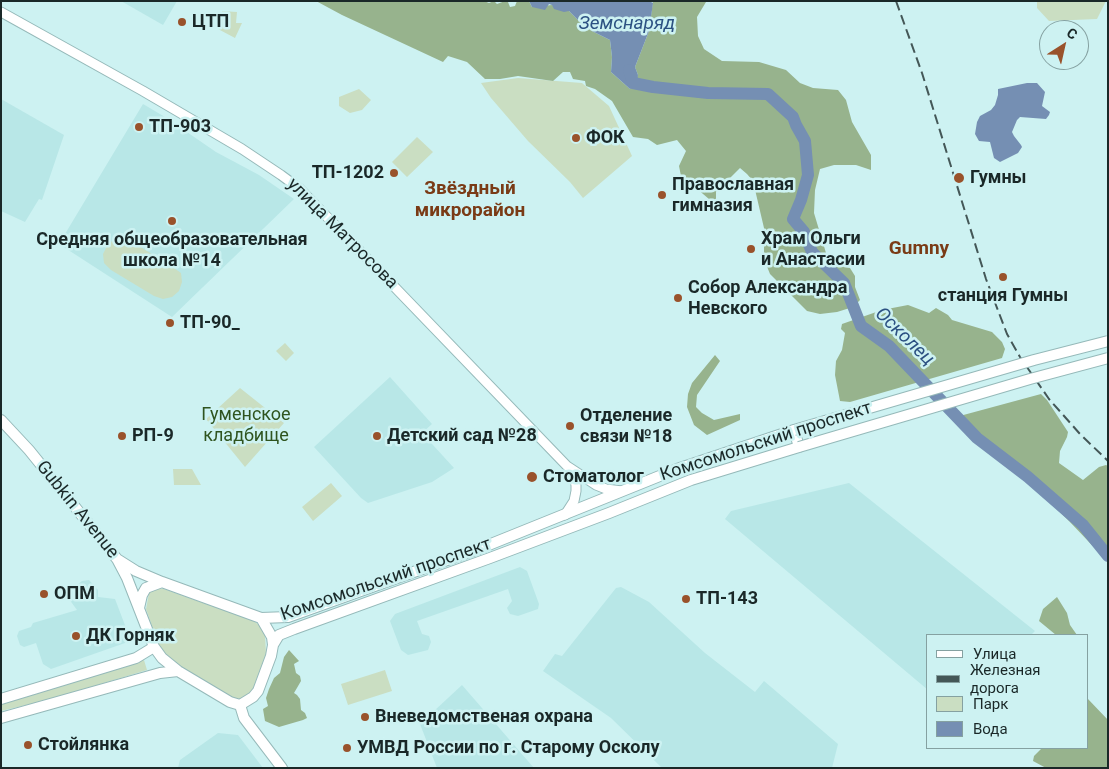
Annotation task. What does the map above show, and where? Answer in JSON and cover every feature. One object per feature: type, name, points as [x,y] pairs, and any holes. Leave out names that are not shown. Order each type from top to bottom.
[{"type":"main road","name":"улица Матросова","points":[[1,12],[143,90],[282,175],[330,220],[572,471],[606,489],[623,491]]},
{"type":"main road","name":"Комсомольский проспект","points":[[261,618],[288,617],[486,546],[676,469],[794,430],[1034,360],[1108,341]]},
{"type":"main road","name":"Комсомольский проспект","points":[[273,645],[279,635],[294,629],[609,514],[692,480],[799,446],[1030,378],[1108,358]]},
{"type":"main road","name":"Gubkin Avenue","points":[[1,420],[29,450],[117,559],[140,608],[154,647]]},
{"type":"main road","points":[[794,430],[799,446]]},
{"type":"main road","points":[[564,516],[574,501],[576,485],[572,471]]},
{"type":"main road","points":[[1,699],[136,658],[154,647],[162,658],[178,671],[230,702],[240,705],[253,698],[258,691],[271,656],[273,645],[272,637],[261,618],[162,582],[136,571],[117,559]]},
{"type":"main road","points":[[140,608],[142,595],[146,588],[162,582]]},
{"type":"main road","points":[[1,718],[160,673],[178,671]]},
{"type":"main road","points":[[240,705],[244,718],[282,768]]},
{"type":"shaded area","points":[[121,1],[177,1],[163,25]]},
{"type":"shaded area","points":[[1,99],[64,135],[42,200],[39,199],[25,222],[1,211]]},
{"type":"shaded area","name":"Средняя общеобразовательная школа №14","points":[[143,104],[216,152],[259,175],[294,199],[172,317],[59,244]]},
{"type":"shaded area","points":[[390,377],[432,424],[422,433],[454,468],[432,482],[368,503],[361,498],[314,447]]},
{"type":"shaded area","points":[[849,483],[1035,631],[1032,634],[926,634],[926,688],[725,519],[731,511]]},
{"type":"shaded area","points":[[520,567],[527,571],[539,604],[538,609],[518,616],[510,614],[507,608],[512,601],[508,589],[417,621],[422,634],[429,636],[431,642],[428,650],[408,655],[401,650],[390,621],[395,614]]},
{"type":"shaded area","points":[[89,580],[98,590],[98,597],[115,599],[128,633],[125,643],[51,669],[43,664],[36,643],[24,647],[20,645],[17,636],[19,631],[31,627],[33,623],[77,610],[69,599],[68,592],[82,581]]},
{"type":"shaded area","points":[[621,587],[649,602],[705,653],[755,692],[764,681],[838,744],[832,768],[662,768],[611,718],[543,671],[555,654],[562,656],[616,588]]},
{"type":"shaded area","points":[[462,685],[534,768],[437,768],[420,724]]},
{"type":"shaded area","points":[[218,733],[238,735],[263,768],[178,768],[180,760]]},
{"type":"green space","points":[[316,1],[484,1],[489,3],[494,1],[497,4],[505,1],[508,2],[510,7],[515,6],[517,1],[529,1],[532,7],[552,5],[569,11],[592,31],[610,40],[611,72],[630,89],[638,75],[635,67],[649,31],[653,1],[709,1],[706,2],[697,17],[698,36],[704,49],[722,61],[759,62],[786,70],[800,83],[813,88],[838,90],[846,100],[852,122],[871,155],[871,170],[856,165],[834,165],[820,169],[815,190],[814,213],[829,263],[850,268],[855,276],[855,287],[860,300],[853,307],[837,312],[820,314],[807,311],[770,274],[764,259],[764,228],[753,181],[747,174],[740,168],[716,192],[716,205],[696,188],[683,186],[679,166],[686,151],[677,140],[657,145],[648,139],[633,137],[612,101],[595,89],[586,86],[585,81],[573,79],[570,72],[563,72],[553,81],[518,76],[485,79],[467,62],[448,56],[443,62]]},
{"type":"green space","points":[[1037,1],[1106,1],[1097,19],[1048,20],[1037,8]]},
{"type":"green space","points":[[222,11],[237,12],[236,23],[242,23],[235,38],[218,29],[222,22]]},
{"type":"green space","points":[[518,78],[582,83],[609,106],[632,156],[583,198],[570,182],[528,141],[491,98],[481,83]]},
{"type":"green space","points":[[359,89],[371,100],[362,110],[350,113],[339,106],[339,97]]},
{"type":"green space","points":[[417,137],[433,152],[407,177],[392,162]]},
{"type":"green space","points":[[122,238],[131,241],[181,273],[182,282],[179,291],[172,297],[163,299],[154,296],[111,270],[104,263],[103,254],[113,240]]},
{"type":"green space","points":[[908,305],[929,313],[936,308],[948,315],[952,320],[992,332],[1002,342],[1005,349],[1002,358],[850,402],[840,401],[835,375],[836,361],[842,350],[845,333],[841,329],[842,324],[882,310]]},
{"type":"green space","points":[[285,343],[294,353],[286,361],[276,351]]},
{"type":"green space","points":[[715,355],[720,361],[697,395],[696,407],[714,420],[740,414],[740,420],[707,435],[694,425],[687,407],[688,394],[692,383]]},
{"type":"green space","name":"Гуменское кладбище","points":[[240,388],[284,423],[245,467],[206,419]]},
{"type":"green space","points":[[1041,394],[1068,432],[1060,451],[1059,463],[1083,480],[1099,467],[1108,466],[1108,562],[1023,476],[972,439],[956,417]]},
{"type":"green space","points":[[173,469],[192,469],[201,485],[174,485]]},
{"type":"green space","points":[[331,483],[342,496],[313,521],[302,507]]},
{"type":"green space","points":[[157,588],[254,621],[260,626],[265,635],[266,653],[253,689],[248,696],[243,699],[231,698],[168,659],[159,646],[146,609],[149,593],[152,589]]},
{"type":"green space","points":[[1057,597],[1076,634],[1055,634],[1039,621],[1043,609]]},
{"type":"green space","points":[[289,650],[299,661],[294,664],[296,673],[300,676],[301,681],[294,693],[300,699],[301,710],[307,718],[279,727],[265,721],[263,709],[268,706],[266,698],[269,689],[274,678],[280,673],[284,657]]},
{"type":"green space","points":[[144,660],[147,670],[51,699],[1,711],[1,704]]},
{"type":"green space","points":[[385,670],[392,691],[348,705],[341,684]]},
{"type":"green space","points":[[1089,700],[1108,720],[1108,768],[1046,768],[1033,761],[1034,756],[1041,749],[1089,749]]},
{"type":"water","name":"Земснаряд","points":[[529,1],[649,1],[653,3],[649,31],[635,67],[638,75],[636,84],[630,89],[611,72],[610,40],[592,31],[569,11],[564,12],[554,9],[549,4],[545,10],[532,7]]},
{"type":"water","points":[[1027,83],[1037,83],[1045,92],[1042,106],[1050,112],[1049,115],[1046,119],[1020,117],[1012,132],[1022,147],[1018,153],[1000,162],[994,158],[990,142],[979,141],[975,134],[977,122],[980,116],[991,110],[995,105],[998,89]]},
{"type":"waterway","name":"Осколец","points":[[629,70],[633,83],[653,87],[708,93],[768,94],[793,117],[805,141],[808,175],[793,219],[804,232],[812,252],[844,283],[861,326],[889,346],[977,438],[1028,477],[1083,525],[1108,556]]},
{"type":"railway","points":[[896,1],[922,73],[986,279],[1007,334],[1020,357],[1049,399],[1080,434],[1108,461]]},
{"type":"place","name":"ЦТП","points":[[182,22]]},
{"type":"place","name":"ТП-903","points":[[139,127]]},
{"type":"place","name":"ФОК","points":[[576,138]]},
{"type":"place","name":"ТП-1202","points":[[394,173]]},
{"type":"place","name":"Гумны","points":[[959,178]]},
{"type":"place","name":"Православная гимназия","points":[[662,195]]},
{"type":"place","name":"Средняя общеобразовательная школа №14","points":[[172,221]]},
{"type":"place","name":"Храм Ольги и Анастасии","points":[[751,249]]},
{"type":"place","name":"станция Гумны","points":[[1003,277]]},
{"type":"place","name":"Собор Александра Невского","points":[[678,298]]},
{"type":"place","name":"ТП-90_","points":[[170,323]]},
{"type":"place","name":"Отделение связи №18","points":[[570,426]]},
{"type":"place","name":"РП-9","points":[[122,436]]},
{"type":"place","name":"Детский сад №28","points":[[377,436]]},
{"type":"place","name":"Стоматолог","points":[[532,477]]},
{"type":"place","name":"ОПМ","points":[[44,594]]},
{"type":"place","name":"ТП-143","points":[[686,599]]},
{"type":"place","name":"ДК Горняк","points":[[76,636]]},
{"type":"place","name":"Вневедомственая охрана","points":[[365,717]]},
{"type":"place","name":"Стойлянка","points":[[28,745]]},
{"type":"place","name":"УМВД России по г. Старому Осколу","points":[[347,748]]},
{"type":"district","name":"Звёздный микрорайон","points":[[470,200]]},
{"type":"district","name":"Gumny","points":[[919,249]]}]
